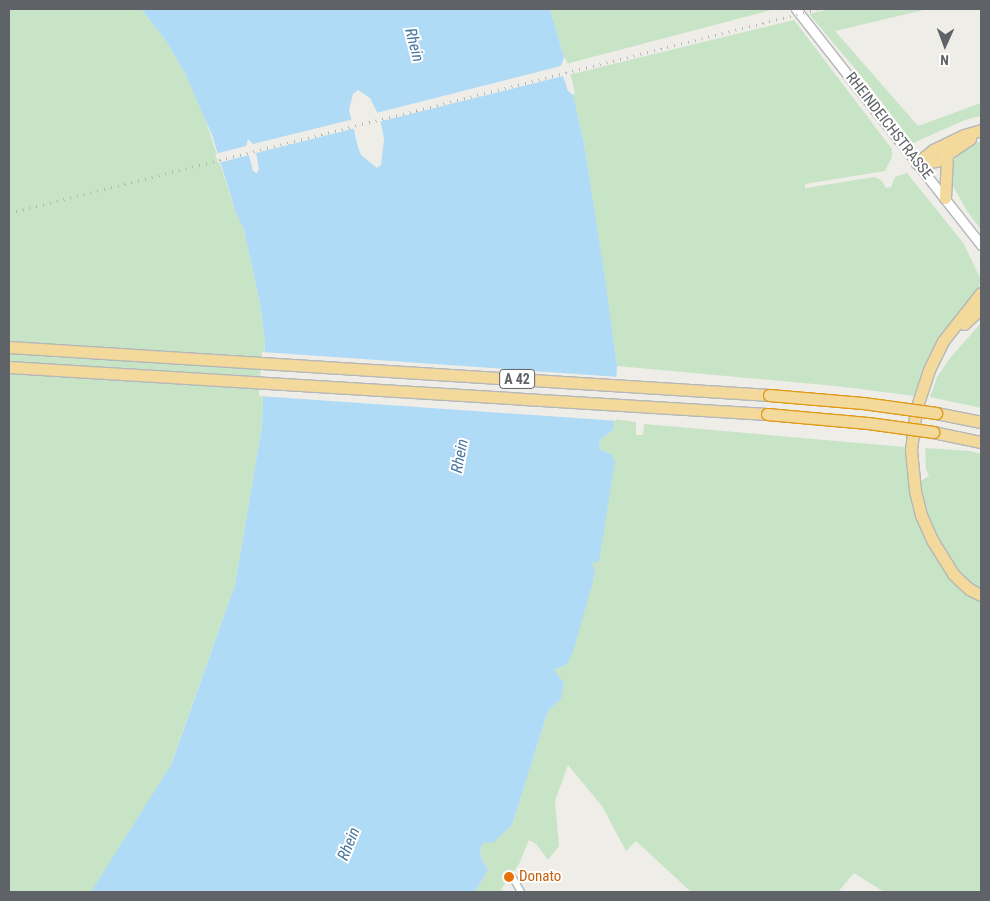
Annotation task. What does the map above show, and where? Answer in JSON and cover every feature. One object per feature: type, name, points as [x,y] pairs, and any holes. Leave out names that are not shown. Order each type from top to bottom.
[{"type":"highway","points":[[917,163],[933,150],[964,135],[981,130]]},
{"type":"highway","points":[[917,163],[937,161],[947,156],[967,140],[981,136]]},
{"type":"highway","points":[[945,198],[947,156]]},
{"type":"highway","points":[[981,293],[951,330],[919,396],[913,422],[911,457],[915,491],[926,529],[938,553],[961,582],[981,595]]},
{"type":"highway","points":[[936,358],[964,324],[981,308]]},
{"type":"highway","name":"A 42","points":[[9,347],[769,395],[863,403],[936,413],[981,422]]},
{"type":"highway","name":"A 42","points":[[9,366],[767,414],[868,423],[933,432],[980,442]]},
{"type":"main road","name":"RHEINDEICHSTRASSE","points":[[796,9],[981,245]]},
{"type":"street","points":[[513,878],[520,892]]},
{"type":"green space","points":[[9,9],[141,9],[164,38],[185,73],[202,109],[236,213],[244,230],[260,304],[265,341],[262,426],[235,585],[170,767],[93,892],[9,892]]},
{"type":"green space","points":[[550,9],[775,9],[566,64]]},
{"type":"green space","points":[[830,9],[928,9],[835,31],[918,126],[981,103],[981,116],[965,120],[913,143],[867,83],[809,14]]},
{"type":"green space","points":[[794,20],[892,149],[892,157],[885,171],[805,184],[805,188],[875,177],[882,181],[886,188],[891,187],[895,177],[907,173],[964,244],[979,276],[981,276],[978,292],[915,396],[836,386],[617,366],[584,143],[568,75]]},
{"type":"green space","points":[[981,141],[981,230],[967,211],[950,181],[951,165],[960,150]]},
{"type":"green space","points":[[981,323],[981,408],[930,397],[937,377],[950,358]]},
{"type":"green space","points":[[613,419],[636,422],[636,435],[643,435],[644,424],[905,447],[908,482],[919,482],[929,476],[926,469],[925,448],[970,451],[981,454],[981,892],[884,892],[854,873],[838,892],[691,892],[636,841],[626,851],[602,806],[568,765],[555,801],[559,846],[548,860],[536,844],[529,840],[519,864],[501,889],[505,892],[475,892],[488,870],[482,860],[480,850],[483,842],[512,825],[548,711],[561,699],[554,670],[567,664],[592,563],[611,454],[599,449],[600,440],[613,430]]},
{"type":"water","name":"Rhein","points":[[141,9],[550,9],[566,64],[584,143],[605,279],[617,366],[613,430],[600,440],[599,449],[611,454],[615,462],[599,561],[592,563],[595,571],[573,652],[567,664],[554,670],[564,683],[561,699],[548,711],[512,825],[494,842],[483,843],[480,850],[482,860],[488,870],[475,892],[91,892],[171,765],[235,585],[262,426],[265,341],[260,304],[244,230],[236,213],[212,135],[185,73],[164,38]],"holes":[[[358,90],[370,98],[380,118],[384,139],[381,165],[377,168],[361,155],[349,110],[353,94]]]},
{"type":"pier","points":[[564,57],[568,64],[575,93],[573,95],[568,91],[563,76],[378,122],[376,113],[561,66]]},
{"type":"pier","points":[[354,119],[356,128],[256,153],[259,169],[257,173],[253,171],[249,155],[218,163],[215,154],[246,146],[248,139],[253,144]]},
{"type":"pier","points":[[262,352],[619,377],[616,421],[259,396]]},
{"type":"railway","points":[[9,213],[818,9]]},
{"type":"place","name":"Donato","points":[[509,877]]}]
